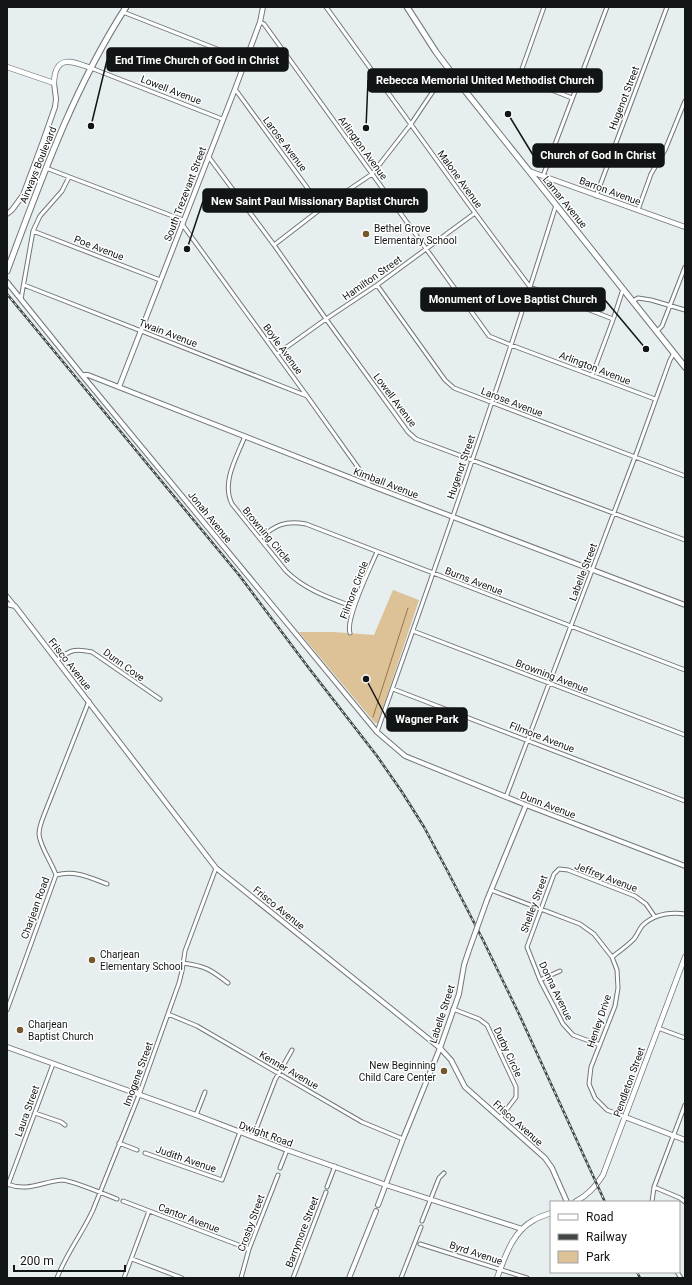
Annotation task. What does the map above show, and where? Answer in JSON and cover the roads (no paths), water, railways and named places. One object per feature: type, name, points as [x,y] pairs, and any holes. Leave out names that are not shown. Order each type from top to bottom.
[{"type":"main road","name":"Airways Boulevard","points":[[7,270],[46,168],[76,97],[126,7]]},
{"type":"main road","name":"Lamar Avenue","points":[[407,7],[448,69],[685,367]]},
{"type":"main road","name":"Airways Boulevard","points":[[54,83],[54,76],[57,68],[64,62],[71,61],[91,68]]},
{"type":"main road","points":[[7,67],[54,83]]},
{"type":"main road","name":"Barron Avenue","points":[[529,171],[685,227]]},
{"type":"main road","name":"Pendleton Street","points":[[577,1201],[592,1191],[603,1175],[685,957]]},
{"type":"main road","points":[[625,1117],[685,1140]]},
{"type":"main road","points":[[497,1278],[507,1250],[522,1229],[533,1221],[550,1213]]},
{"type":"street","name":"South Trezevant Street","points":[[119,387],[260,22],[263,7]]},
{"type":"street","name":"Malone Avenue","points":[[326,7],[475,214],[530,287]]},
{"type":"street","points":[[544,7],[522,69],[539,85],[572,98]]},
{"type":"street","points":[[543,176],[607,7]]},
{"type":"street","name":"Hugenot Street","points":[[596,196],[666,7]]},
{"type":"street","points":[[123,12],[245,60]]},
{"type":"street","name":"Arlington Avenue","points":[[260,22],[264,24],[489,336],[511,346],[655,400]]},
{"type":"street","name":"Lowell Avenue","points":[[91,68],[222,118]]},
{"type":"street","points":[[274,245],[322,208],[372,174],[411,124],[448,69]]},
{"type":"street","name":"Airways Boulevard","points":[[7,214],[12,210],[22,195],[42,144],[55,107],[56,99],[54,83]]},
{"type":"street","name":"Larose Avenue","points":[[234,90],[322,208]]},
{"type":"street","points":[[638,210],[650,174],[665,150],[685,101]]},
{"type":"street","name":"Lowell Avenue","points":[[208,156],[274,245],[408,432],[416,439],[685,540]]},
{"type":"street","points":[[46,168],[183,222]]},
{"type":"street","points":[[21,300],[32,230],[40,216],[62,191],[69,178]]},
{"type":"street","name":"Hugenot Street","points":[[378,732],[492,403],[556,205]]},
{"type":"street","name":"Hamilton Street","points":[[277,354],[377,285],[475,214]]},
{"type":"street","name":"Boyle Avenue","points":[[183,222],[367,480],[369,485]]},
{"type":"street","name":"Poe Avenue","points":[[32,230],[160,280]]},
{"type":"street","points":[[657,331],[662,326],[685,267]]},
{"type":"street","name":"Jonah Avenue","points":[[7,282],[82,375],[378,732],[406,756]]},
{"type":"street","name":"Twain Avenue","points":[[24,285],[307,396]]},
{"type":"street","name":"Larose Avenue","points":[[377,285],[445,380],[454,388],[685,476]]},
{"type":"street","points":[[530,287],[613,319]]},
{"type":"street","points":[[592,376],[623,289]]},
{"type":"street","points":[[633,301],[638,298],[671,305],[685,310]]},
{"type":"street","name":"Labelle Street","points":[[506,797],[614,514],[670,360],[674,353]]},
{"type":"street","name":"Kimball Avenue","points":[[82,375],[88,375],[592,571],[685,605]]},
{"type":"street","name":"Browning Circle","points":[[245,436],[230,474],[228,486],[230,501],[235,509],[286,570],[300,583],[317,593],[354,607]]},
{"type":"street","name":"Burns Avenue","points":[[260,538],[284,523],[295,522],[306,524],[432,574],[685,670]]},
{"type":"street","name":"Filmore Circle","points":[[350,634],[349,626],[354,607],[377,552]]},
{"type":"street","name":"Frisco Avenue","points":[[7,596],[216,868],[440,1048],[451,1060],[465,1087],[501,1117],[545,1158],[552,1168],[567,1201]]},
{"type":"street","points":[[7,604],[15,606]]},
{"type":"street","name":"Browning Avenue","points":[[413,632],[685,735]]},
{"type":"street","name":"Dunn Cove","points":[[56,660],[70,650],[80,649],[92,652],[160,699]]},
{"type":"street","name":"Filmore Avenue","points":[[393,689],[685,801]]},
{"type":"street","name":"Charjean Road","points":[[7,1010],[56,875],[42,845],[39,833],[46,808],[89,701]]},
{"type":"street","name":"Dunn Avenue","points":[[406,756],[526,805],[685,866]]},
{"type":"street","name":"Labelle Street","points":[[378,1205],[440,1048],[459,994],[464,965],[469,950],[491,890],[526,805]]},
{"type":"street","name":"Imogene Street","points":[[57,1278],[68,1252],[90,1217],[139,1096],[179,982],[185,951],[216,868]]},
{"type":"street","name":"Shelley Street","points":[[527,947],[554,874],[559,869]]},
{"type":"street","name":"Jeffrey Avenue","points":[[559,869],[568,870],[635,896],[646,904],[655,917]]},
{"type":"street","points":[[56,875],[66,872],[74,872],[107,884]]},
{"type":"street","name":"Henley Drive","points":[[491,890],[580,924],[594,934],[612,957],[617,970],[618,988],[615,1006],[591,1067],[589,1084],[595,1098],[607,1110],[625,1117]]},
{"type":"street","points":[[612,957],[626,947],[635,938],[642,926],[655,917],[665,913],[685,914]]},
{"type":"street","name":"Donna Avenue","points":[[527,947],[540,980],[563,1024],[573,1035],[600,1045]]},
{"type":"street","points":[[183,964],[210,969],[228,983]]},
{"type":"street","points":[[540,980],[560,971]]},
{"type":"street","name":"Durby Circle","points":[[453,1009],[479,1019],[487,1025],[516,1087],[516,1097],[501,1117]]},
{"type":"street","name":"Kenner Avenue","points":[[168,1014],[197,1026],[362,1122],[403,1139]]},
{"type":"street","points":[[658,1028],[685,1038]]},
{"type":"street","name":"Dwight Road","points":[[7,1047],[287,1150],[522,1229]]},
{"type":"street","points":[[253,1137],[279,1074],[292,1050]]},
{"type":"street","name":"Laura Street","points":[[7,1184],[36,1113],[53,1064]]},
{"type":"street","points":[[196,1116],[205,1092]]},
{"type":"street","points":[[652,1201],[654,1187],[685,1106]]},
{"type":"street","points":[[36,1113],[61,1122],[64,1126]]},
{"type":"street","name":"Judith Avenue","points":[[144,1153],[222,1180],[240,1132]]},
{"type":"street","points":[[119,1143],[137,1150]]},
{"type":"street","points":[[280,1168],[287,1150]]},
{"type":"street","name":"Barrymore Street","points":[[327,1187],[335,1166]]},
{"type":"street","points":[[422,1221],[439,1178],[444,1173]]},
{"type":"street","name":"Crosby Street","points":[[241,1278],[250,1249],[278,1175]]},
{"type":"street","points":[[7,1184],[18,1188],[63,1180],[117,1199]]},
{"type":"street","points":[[654,1187],[680,1198],[685,1202]]},
{"type":"street","name":"Barrymore Street","points":[[293,1278],[326,1192]]},
{"type":"street","name":"Cantor Avenue","points":[[123,1201],[250,1249]]},
{"type":"street","points":[[124,1278],[149,1211]]},
{"type":"street","points":[[349,1278],[376,1211]]},
{"type":"street","points":[[401,1278],[421,1226]]},
{"type":"street","name":"Byrd Avenue","points":[[420,1244],[527,1278]]},
{"type":"street","points":[[132,1259],[182,1278]]},
{"type":"waterway","points":[[373,717],[408,608]]},
{"type":"railway","points":[[7,294],[239,575],[377,756],[402,792],[424,827],[483,940],[519,1014],[605,1201]]},
{"type":"railway","points":[[638,1273],[640,1278]]},
{"type":"place","name":"Church of God In Christ","points":[[508,114]]},
{"type":"place","name":"End Time Church of God in Christ","points":[[91,126]]},
{"type":"place","name":"Rebecca Memorial United Methodist Church","points":[[366,128]]},
{"type":"place","name":"Bethel Grove Elementary School","points":[[366,234]]},
{"type":"place","name":"New Saint Paul Missionary Baptist Church","points":[[187,249]]},
{"type":"place","name":"Monument of Love Baptist Church","points":[[646,349]]},
{"type":"place","name":"Wagner Park","points":[[366,679]]},
{"type":"place","name":"Charjean Elementary School","points":[[92,960]]},
{"type":"place","name":"Charjean Baptist Church","points":[[20,1030]]},
{"type":"place","name":"New Beginning Child Care Center","points":[[444,1071]]}]
